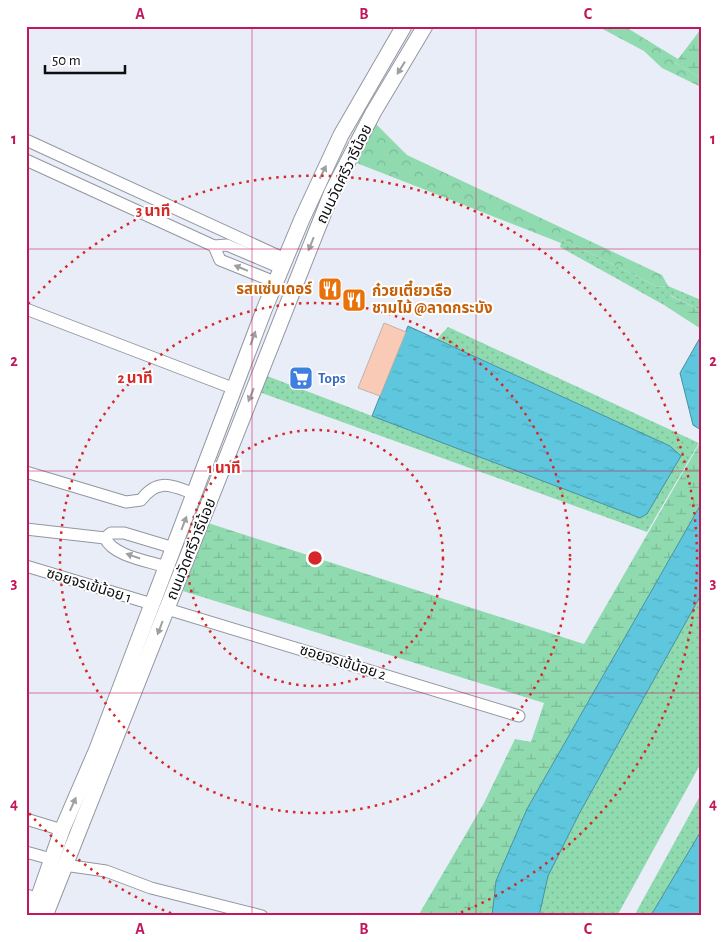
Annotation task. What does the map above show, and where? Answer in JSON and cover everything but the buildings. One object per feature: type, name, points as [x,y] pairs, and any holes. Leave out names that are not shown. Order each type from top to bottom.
[{"type":"main road","name":"ถนนวัดศรีวารีน้อย","points":[[32,916],[32,897],[58,862],[104,771],[160,606],[167,567],[275,282],[341,135],[404,26]]},
{"type":"main road","name":"ถนนวัดศรีวารีน้อย","points":[[45,916],[58,862],[62,830],[160,606],[332,192],[373,113],[425,26]]},
{"type":"main road","points":[[283,264],[298,275]]},
{"type":"main road","points":[[275,282],[292,290]]},
{"type":"street","points":[[26,140],[283,264]]},
{"type":"street","points":[[26,160],[214,246],[227,246],[283,264]]},
{"type":"street","points":[[214,246],[220,260],[275,282]]},
{"type":"street","points":[[26,309],[235,389]]},
{"type":"street","points":[[26,472],[126,502],[141,500],[152,487],[163,485],[195,494]]},
{"type":"street","points":[[26,529],[105,538],[111,533],[124,533],[174,548]]},
{"type":"street","points":[[105,538],[108,545],[120,551],[167,567]]},
{"type":"street","name":"ซอยจรเข้น้อย 1","points":[[26,566],[160,606]]},
{"type":"street","name":"ซอยจรเข้น้อย 2","points":[[160,606],[519,716]]},
{"type":"street","points":[[26,820],[62,830]]},
{"type":"street","points":[[26,852],[58,862],[106,871],[151,888],[262,916]]},
{"type":"green space","points":[[597,26],[624,26],[678,59],[675,63],[701,78],[701,87],[662,68],[644,51]]},
{"type":"green space","points":[[701,29],[701,78],[675,63]]},
{"type":"green space","points":[[375,123],[407,155],[662,275],[668,286],[658,287],[562,239],[561,243],[354,162]]},
{"type":"green space","points":[[562,239],[658,287],[668,286],[701,300],[701,311],[670,295],[664,305],[560,247]]},
{"type":"green space","points":[[669,295],[701,311],[701,329],[664,305]]},
{"type":"green space","points":[[448,327],[699,443],[647,532],[259,392],[267,376],[640,518],[647,514],[670,446],[437,339]]},
{"type":"green space","points":[[701,441],[701,504],[527,809],[496,881],[492,916],[418,916],[484,803],[515,739],[531,742],[544,703],[183,591],[208,523],[584,644]]},
{"type":"green space","points":[[701,595],[701,763],[617,916],[539,916],[548,876],[579,814]]},
{"type":"green space","points":[[701,794],[701,831],[651,916],[634,916]]},
{"type":"water","points":[[408,326],[670,446],[681,456],[647,514],[640,518],[372,416]]},
{"type":"water","points":[[701,336],[701,430],[693,425],[680,373]]},
{"type":"water","points":[[701,504],[701,595],[579,814],[548,876],[539,916],[492,916],[496,881],[527,809]]},
{"type":"water","points":[[701,831],[701,916],[651,916],[653,912]]},
{"type":"place","name":"รสแซ่บเดอร์","points":[[330,289]]},
{"type":"place","name":"ก๋วยเตี๋ยวเรือ ชามไม้ @ลาดกระบัง","points":[[354,300]]},
{"type":"place","name":"Tops","points":[[301,378]]}]
